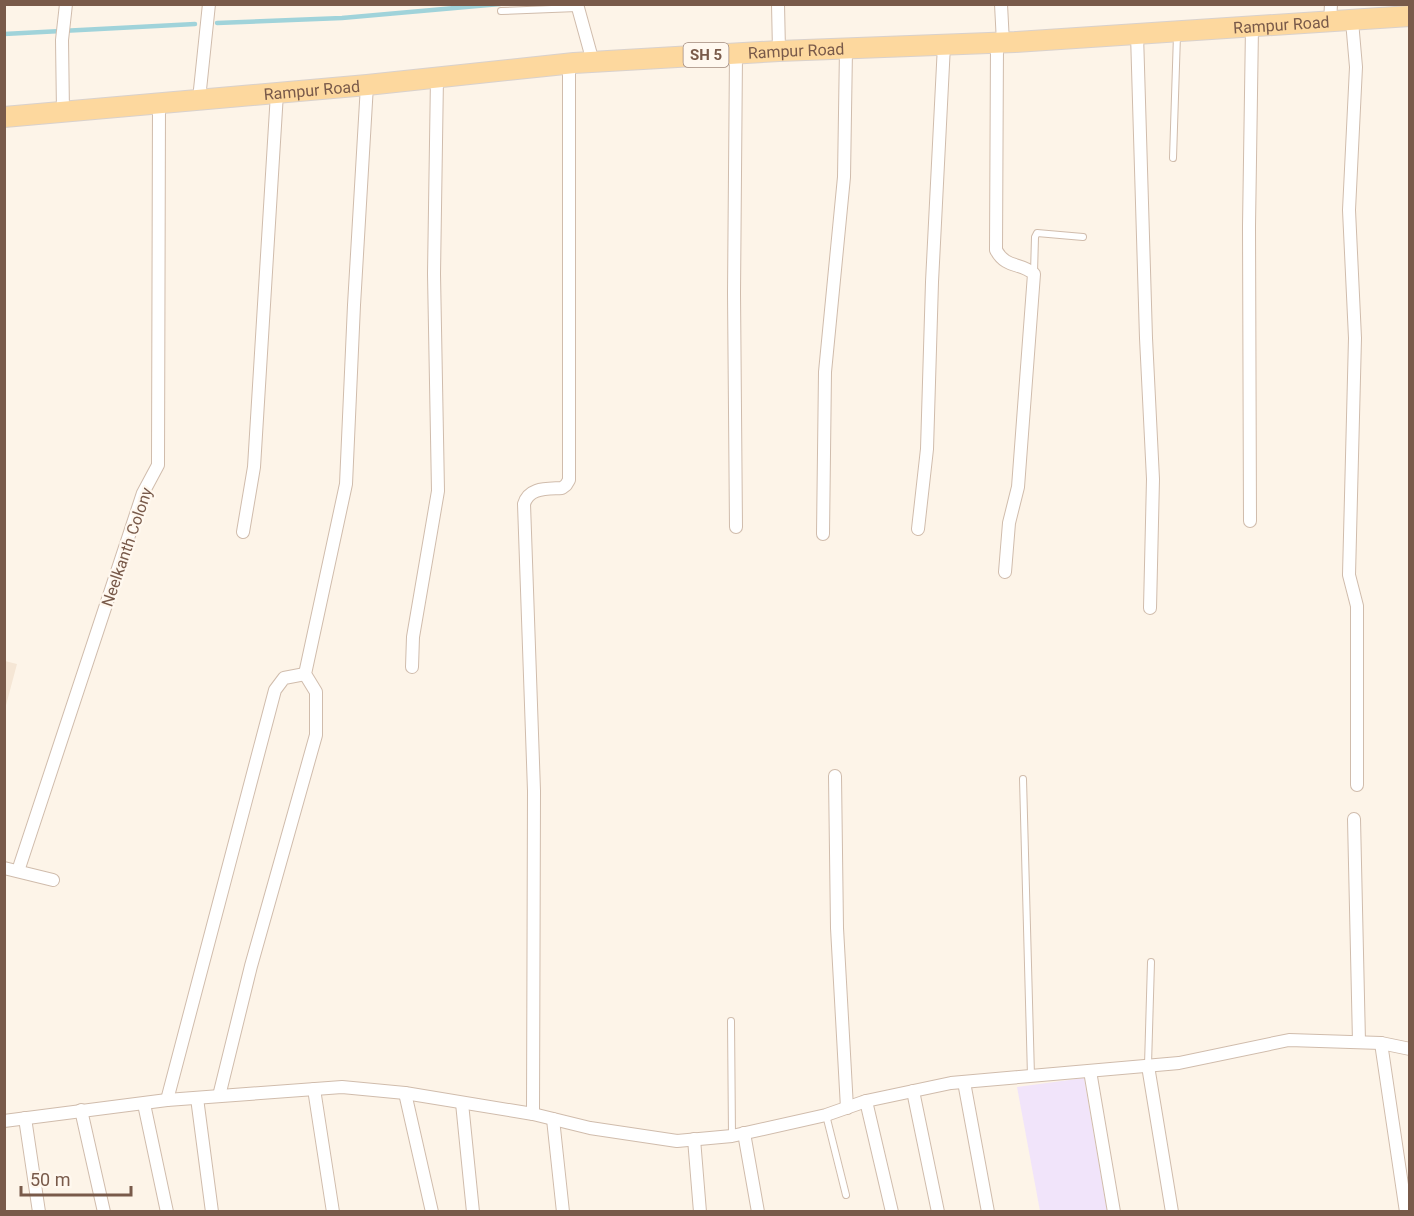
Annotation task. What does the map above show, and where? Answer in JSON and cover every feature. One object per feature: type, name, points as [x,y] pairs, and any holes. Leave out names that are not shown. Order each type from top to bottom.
[{"type":"main road","name":"Rampur Road","points":[[4,117],[366,85],[569,63],[779,51],[1000,43],[1177,32],[1252,27],[1330,13],[1352,21],[1410,16]]},
{"type":"street","points":[[63,112],[62,40],[66,4]]},
{"type":"street","points":[[199,99],[209,4]]},
{"type":"street","points":[[778,4],[779,51]]},
{"type":"street","points":[[1001,4],[996,250],[1004,262],[1029,270],[1034,274],[1018,487],[1009,523],[1005,572]]},
{"type":"street","points":[[577,6],[593,62]]},
{"type":"street","points":[[1352,21],[1356,67],[1349,210],[1355,338],[1349,575],[1358,606],[1357,785]]},
{"type":"street","points":[[1250,521],[1249,226],[1252,27]]},
{"type":"street","points":[[1137,34],[1146,338],[1153,479],[1150,608]]},
{"type":"street","points":[[918,529],[927,449],[932,282],[944,45]]},
{"type":"street","points":[[823,534],[825,372],[844,177],[846,49]]},
{"type":"street","points":[[736,54],[734,294],[736,527]]},
{"type":"street","points":[[533,1114],[534,791],[524,504],[526,496],[533,491],[562,488],[569,480],[569,63]]},
{"type":"street","points":[[412,667],[413,637],[438,491],[434,274],[437,77]]},
{"type":"street","points":[[219,1096],[251,966],[316,735],[316,692],[305,674],[346,484],[366,85]]},
{"type":"street","points":[[243,532],[254,467],[277,93]]},
{"type":"street","name":"Neelkanth Colony","points":[[18,871],[143,493],[158,465],[159,104]]},
{"type":"street","points":[[167,1100],[275,690],[284,678],[305,674]]},
{"type":"street","points":[[835,776],[837,928],[847,1108]]},
{"type":"street","points":[[1354,819],[1359,1042]]},
{"type":"street","points":[[4,868],[53,880]]},
{"type":"street","points":[[4,1121],[167,1100],[342,1087],[405,1093],[533,1114],[590,1128],[677,1141],[738,1134],[826,1115],[866,1101],[964,1082],[1179,1063],[1289,1041],[1381,1042],[1410,1049]]},
{"type":"street","points":[[1381,1042],[1406,1212]]},
{"type":"street","points":[[1148,1066],[1172,1212]]},
{"type":"street","points":[[1090,1071],[1114,1212]]},
{"type":"street","points":[[964,1082],[988,1212]]},
{"type":"street","points":[[314,1089],[333,1212]]},
{"type":"street","points":[[913,1091],[938,1212]]},
{"type":"street","points":[[405,1093],[432,1212]]},
{"type":"street","points":[[197,1098],[212,1212]]},
{"type":"street","points":[[866,1101],[892,1212]]},
{"type":"street","points":[[462,1103],[473,1212]]},
{"type":"street","points":[[144,1104],[167,1212]]},
{"type":"street","points":[[81,1110],[104,1212]]},
{"type":"street","points":[[25,1118],[39,1212]]},
{"type":"street","points":[[553,1119],[563,1212]]},
{"type":"street","points":[[738,1134],[758,1212]]},
{"type":"street","points":[[693,1139],[700,1212]]},
{"type":"lane","points":[[501,10],[577,6]]},
{"type":"lane","points":[[1173,158],[1177,32]]},
{"type":"lane","points":[[1034,274],[1037,233],[1083,237]]},
{"type":"lane","points":[[1023,779],[1031,1076]]},
{"type":"lane","points":[[1148,1066],[1151,962]]},
{"type":"lane","points":[[731,1022],[738,1134]]},
{"type":"lane","points":[[826,1115],[846,1195]]},
{"type":"shaded area","points":[[4,661],[17,664],[5,709]]},
{"type":"shaded area","points":[[1084,1078],[1107,1211],[1040,1211],[1017,1087]]},
{"type":"waterway","points":[[217,23],[342,18],[500,4]]},
{"type":"waterway","points":[[4,34],[195,24]]}]
